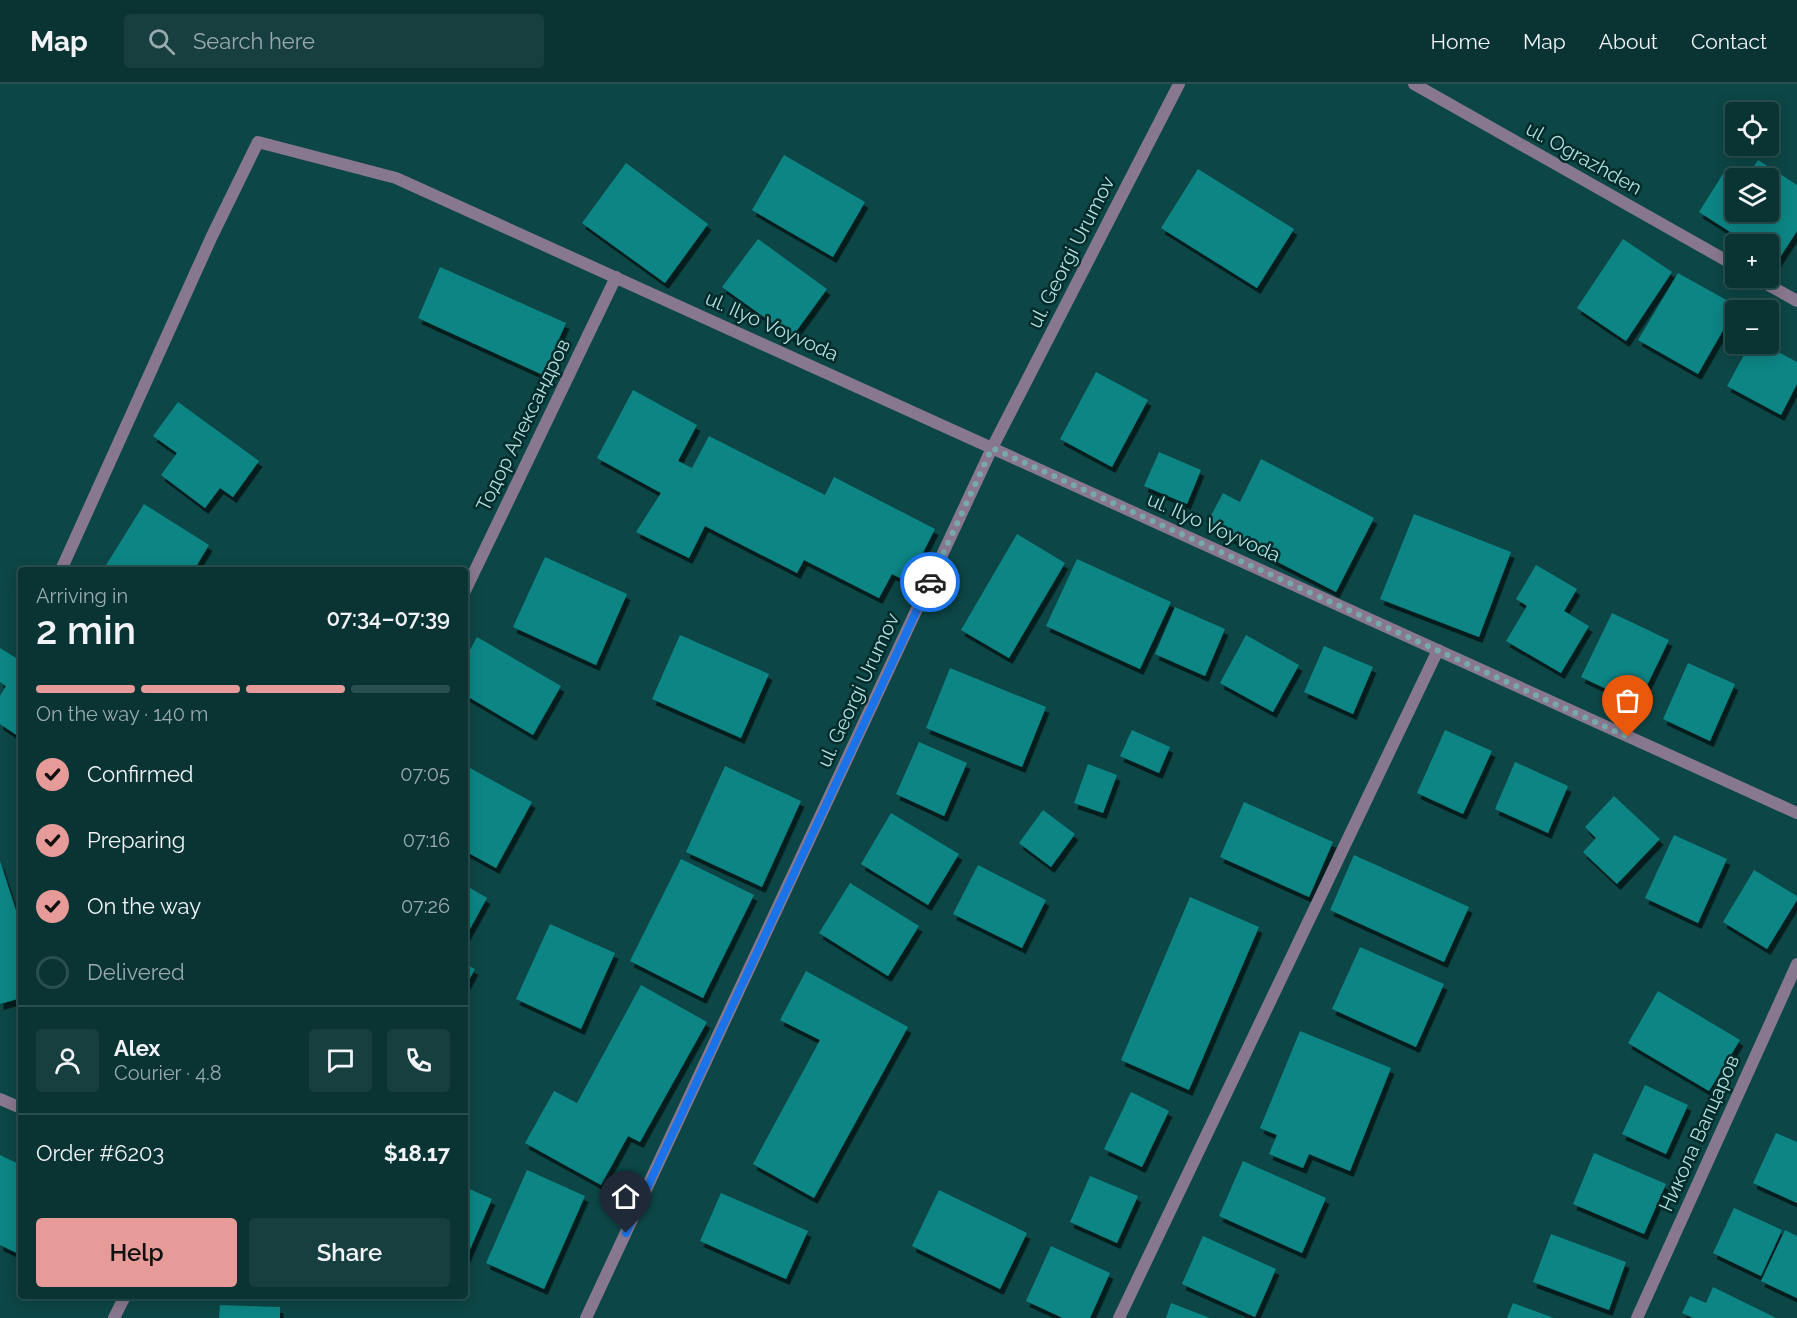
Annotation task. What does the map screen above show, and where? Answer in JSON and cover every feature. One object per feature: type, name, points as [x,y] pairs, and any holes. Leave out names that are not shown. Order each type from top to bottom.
[{"type":"street","name":"ul. Georgi Urumov","points":[[586,1318],[992,448],[1179,84]]},
{"type":"street","name":"ul. Ograzhden","points":[[1414,84],[1725,260]]},
{"type":"street","name":"ul. Ilyo Voyvoda","points":[[62,567],[212,236],[258,142],[396,178],[1797,813]]},
{"type":"street","name":"Тодор Александров","points":[[468,585],[616,277]]},
{"type":"street","points":[[1774,288],[1797,301]]},
{"type":"street","points":[[1119,1318],[1438,650]]},
{"type":"street","name":"Никола Вапцаров","points":[[1637,1318],[1797,964]]},
{"type":"street","points":[[0,1099],[18,1107]]},
{"type":"street","points":[[114,1318],[124,1299]]},
{"type":"building","points":[[784,155],[865,202],[833,257],[752,210]]},
{"type":"building","points":[[1758,160],[1770,168],[1753,168]]},
{"type":"building","points":[[626,163],[708,224],[665,283],[582,223]]},
{"type":"building","points":[[1198,169],[1294,229],[1257,288],[1161,228]]},
{"type":"building","points":[[1779,173],[1797,185],[1797,231],[1779,259],[1779,234],[1733,234],[1699,212],[1723,174],[1725,175],[1725,222],[1779,222]]},
{"type":"building","points":[[758,239],[827,289],[792,337],[722,287]]},
{"type":"building","points":[[1623,239],[1672,272],[1626,341],[1577,308]]},
{"type":"building","points":[[440,267],[566,323],[543,375],[418,318]]},
{"type":"building","points":[[1678,273],[1726,300],[1725,327],[1698,374],[1638,340]]},
{"type":"building","points":[[1779,352],[1797,362],[1797,384],[1781,415],[1727,386],[1745,354]]},
{"type":"building","points":[[1096,372],[1148,400],[1112,467],[1060,439]]},
{"type":"building","points":[[633,390],[697,425],[678,461],[692,468],[709,436],[825,495],[834,477],[935,529],[908,582],[892,574],[879,598],[804,560],[797,573],[705,526],[689,558],[636,532],[661,493],[597,458]]},
{"type":"building","points":[[178,402],[259,461],[233,497],[220,488],[205,508],[161,475],[177,453],[153,436]]},
{"type":"building","points":[[1159,452],[1201,470],[1187,504],[1144,486]]},
{"type":"building","points":[[1261,459],[1374,518],[1336,592],[1206,525],[1223,493],[1240,502]]},
{"type":"building","points":[[144,504],[209,545],[196,567],[105,567]]},
{"type":"building","points":[[1414,514],[1511,552],[1479,637],[1380,599]]},
{"type":"building","points":[[1017,534],[1065,563],[1009,658],[961,630]]},
{"type":"building","points":[[545,557],[627,594],[596,665],[513,627]]},
{"type":"building","points":[[1077,559],[1171,602],[1140,669],[1046,626]]},
{"type":"building","points":[[1536,565],[1577,589],[1564,611],[1589,626],[1561,673],[1506,641],[1527,606],[1516,599]]},
{"type":"building","points":[[1175,607],[1225,629],[1205,676],[1155,654]]},
{"type":"building","points":[[1612,613],[1669,640],[1638,704],[1581,677]]},
{"type":"building","points":[[680,635],[769,674],[741,738],[652,699]]},
{"type":"building","points":[[1246,635],[1299,665],[1273,712],[1220,683]]},
{"type":"building","points":[[477,637],[561,686],[533,735],[468,697],[468,654]]},
{"type":"building","points":[[1324,646],[1373,667],[1353,714],[1304,692]]},
{"type":"building","points":[[0,648],[18,659],[18,736],[0,724],[0,696],[6,686],[0,682]]},
{"type":"building","points":[[1688,663],[1735,684],[1710,741],[1663,719]]},
{"type":"building","points":[[950,668],[1046,707],[1022,767],[926,728]]},
{"type":"building","points":[[1132,730],[1170,747],[1159,773],[1120,756]]},
{"type":"building","points":[[1445,730],[1492,751],[1463,814],[1417,793]]},
{"type":"building","points":[[919,742],[967,763],[944,816],[896,794]]},
{"type":"building","points":[[1515,762],[1568,786],[1548,833],[1495,809]]},
{"type":"building","points":[[1088,764],[1117,775],[1103,813],[1074,803]]},
{"type":"building","points":[[725,766],[801,801],[762,887],[686,852]]},
{"type":"building","points":[[470,768],[532,802],[496,868],[468,853],[468,772]]},
{"type":"building","points":[[1614,796],[1660,839],[1617,884],[1583,852],[1596,838],[1585,827]]},
{"type":"building","points":[[1244,802],[1333,842],[1309,897],[1220,857]]},
{"type":"building","points":[[1043,810],[1075,834],[1051,867],[1019,843]]},
{"type":"building","points":[[891,813],[959,854],[928,905],[861,864]]},
{"type":"building","points":[[1674,835],[1727,859],[1698,923],[1645,898]]},
{"type":"building","points":[[1354,855],[1469,907],[1444,962],[1330,910]]},
{"type":"building","points":[[681,859],[754,895],[703,998],[630,961]]},
{"type":"building","points":[[0,861],[18,917],[18,999],[0,1004]]},
{"type":"building","points":[[978,865],[1046,900],[1022,948],[953,914]]},
{"type":"building","points":[[1754,870],[1797,896],[1797,900],[1767,949],[1723,922]]},
{"type":"building","points":[[850,883],[919,926],[888,976],[819,933]]},
{"type":"building","points":[[468,887],[487,898],[468,933]]},
{"type":"building","points":[[1190,897],[1259,927],[1189,1090],[1121,1060]]},
{"type":"building","points":[[550,924],[615,953],[581,1029],[516,999]]},
{"type":"building","points":[[1360,947],[1444,984],[1416,1047],[1332,1009]]},
{"type":"building","points":[[468,966],[475,969],[468,982]]},
{"type":"building","points":[[806,971],[908,1027],[814,1198],[753,1164],[820,1040],[780,1020]]},
{"type":"building","points":[[641,985],[707,1022],[640,1142],[628,1136],[601,1185],[525,1143],[554,1091],[577,1103]]},
{"type":"building","points":[[1658,991],[1740,1040],[1709,1091],[1628,1043]]},
{"type":"building","points":[[1300,1031],[1391,1068],[1350,1171],[1309,1154],[1303,1168],[1269,1154],[1277,1135],[1260,1128]]},
{"type":"building","points":[[1645,1085],[1688,1105],[1666,1154],[1622,1134]]},
{"type":"building","points":[[1131,1092],[1169,1111],[1142,1167],[1104,1149]]},
{"type":"building","points":[[1776,1133],[1797,1142],[1797,1203],[1753,1183]]},
{"type":"building","points":[[1594,1153],[1666,1184],[1644,1234],[1573,1204]]},
{"type":"building","points":[[0,1155],[18,1164],[18,1254],[0,1245]]},
{"type":"building","points":[[1243,1161],[1326,1198],[1302,1253],[1219,1216]]},
{"type":"building","points":[[527,1170],[585,1196],[544,1289],[486,1263]]},
{"type":"building","points":[[1090,1176],[1138,1196],[1117,1243],[1070,1222]]},
{"type":"building","points":[[468,1188],[492,1199],[468,1254]]},
{"type":"building","points":[[939,1190],[1027,1233],[1000,1289],[912,1246]]},
{"type":"building","points":[[721,1193],[808,1231],[786,1279],[700,1241]]},
{"type":"building","points":[[1734,1208],[1782,1230],[1761,1276],[1713,1253]]},
{"type":"building","points":[[1785,1230],[1797,1236],[1797,1298],[1761,1281]]},
{"type":"building","points":[[1551,1234],[1626,1262],[1609,1310],[1533,1282]]},
{"type":"building","points":[[1203,1236],[1276,1269],[1255,1317],[1182,1284]]},
{"type":"building","points":[[1051,1246],[1110,1273],[1090,1318],[1063,1318],[1026,1301]]},
{"type":"building","points":[[1713,1287],[1776,1318],[1693,1318],[1682,1313],[1690,1296],[1706,1303]]},
{"type":"building","points":[[1171,1303],[1210,1318],[1166,1318]]},
{"type":"building","points":[[1513,1303],[1554,1318],[1507,1318]]},
{"type":"building","points":[[220,1305],[280,1307],[280,1318],[219,1318]]},
{"type":"way so far","points":[[930,582],[992,448],[1628,737]]},
{"type":"route","points":[[626,1233],[930,582]]}]
